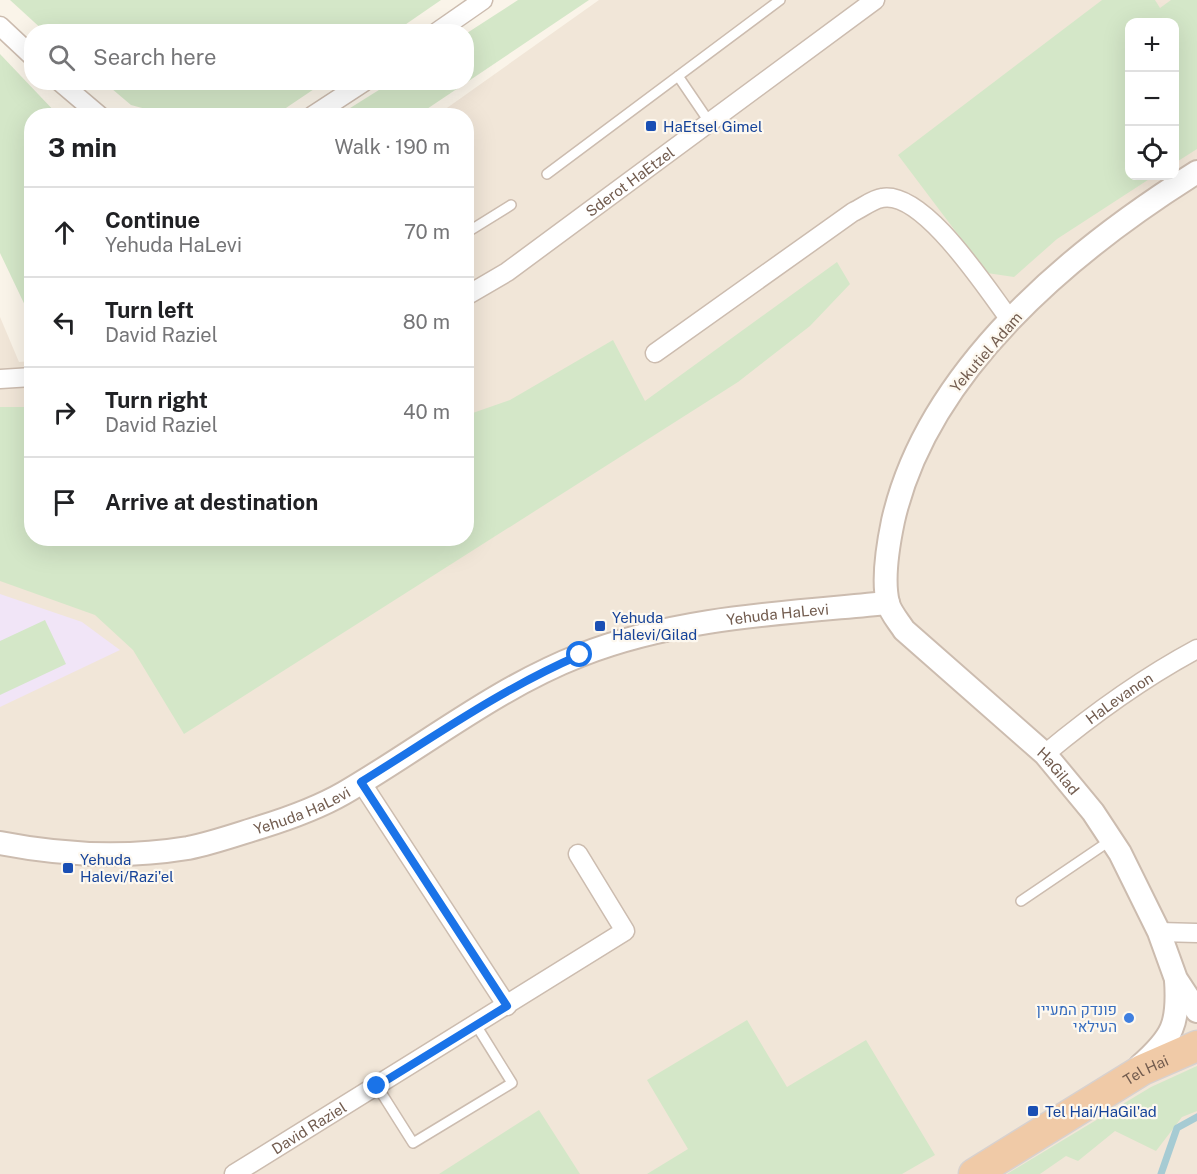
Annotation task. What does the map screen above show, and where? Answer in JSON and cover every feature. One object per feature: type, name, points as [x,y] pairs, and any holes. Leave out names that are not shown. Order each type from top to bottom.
[{"type":"highway","name":"Tel Hai","points":[[982,1170],[1118,1084],[1165,1058],[1197,1046]]},
{"type":"street","points":[[448,24],[483,0]]},
{"type":"street","name":"Sderot HaEtzel","points":[[474,291],[507,272],[875,0]]},
{"type":"street","points":[[0,26],[24,48]]},
{"type":"street","points":[[69,90],[91,108]]},
{"type":"street","points":[[324,108],[352,90]]},
{"type":"street","name":"Yekutiel Adam","points":[[888,603],[890,535],[901,486],[917,448],[940,405],[1011,321],[1054,277],[1098,241],[1197,172]]},
{"type":"street","points":[[656,353],[853,212],[883,197],[909,203],[947,236],[1011,321]]},
{"type":"street","points":[[0,379],[24,378]]},
{"type":"street","name":"HaGilad","points":[[888,603],[904,630],[1045,754],[1093,812],[1112,840],[1159,932],[1176,979]]},
{"type":"street","name":"Yehuda HaLevi","points":[[0,843],[39,851],[118,854],[189,848],[298,815],[361,782],[547,669],[621,640],[680,627],[888,603]]},
{"type":"street","name":"HaLevanon","points":[[1045,754],[1101,708],[1159,669],[1197,649]]},
{"type":"street","points":[[361,782],[507,1006]]},
{"type":"street","name":"David Raziel","points":[[234,1174],[624,931],[578,854]]},
{"type":"street","points":[[1159,932],[1197,933]]},
{"type":"street","points":[[1176,979],[1197,1011]]},
{"type":"street","points":[[1118,1084],[1158,1050],[1169,1032],[1178,1012],[1176,979]]},
{"type":"lane","points":[[547,174],[780,0]]},
{"type":"lane","points":[[678,76],[710,123]]},
{"type":"lane","points":[[474,228],[511,205]]},
{"type":"lane","points":[[1021,901],[1112,840]]},
{"type":"lane","points":[[377,1086],[413,1143],[513,1083],[476,1025]]},
{"type":"shaded area","points":[[599,0],[1197,0],[1197,1174],[0,1174],[0,317],[19,362],[24,362],[24,546],[474,546],[474,108],[447,108]]},
{"type":"shaded area","points":[[0,594],[82,622],[120,650],[0,707]]},
{"type":"green space","points":[[10,0],[441,0],[406,24],[36,24]]},
{"type":"green space","points":[[518,0],[589,0],[474,77],[474,28]]},
{"type":"green space","points":[[1102,0],[1155,0],[1160,8],[1171,0],[1197,0],[1197,149],[1179,160],[1179,18],[1125,18],[1125,180],[1148,180],[1057,239],[1014,277],[987,273],[898,155]]},
{"type":"green space","points":[[0,54],[24,79],[24,90],[34,90],[51,108],[24,108],[24,303],[0,253]]},
{"type":"green space","points":[[113,90],[313,90],[286,108],[142,108],[131,105]]},
{"type":"green space","points":[[379,90],[455,90],[428,108],[350,108]]},
{"type":"green space","points":[[837,262],[850,284],[810,326],[738,382],[184,734],[133,650],[95,615],[0,581],[0,407],[24,407],[24,546],[474,546],[474,413],[510,400],[613,340],[645,401]]},
{"type":"green space","points":[[45,620],[66,664],[0,695],[0,641]]},
{"type":"green space","points":[[747,1020],[787,1087],[866,1040],[935,1155],[902,1174],[647,1174],[688,1149],[647,1080]]},
{"type":"green space","points":[[1197,1066],[1197,1111],[1182,1117],[1156,1151],[1115,1131],[1078,1161],[1066,1156],[1040,1174],[1007,1174],[1151,1087]]},
{"type":"green space","points":[[539,1110],[580,1174],[439,1174]]},
{"type":"waterway","points":[[1161,1174],[1177,1128],[1197,1117]]},
{"type":"place","name":"HaEtsel Gimel","points":[[651,126]]},
{"type":"place","name":"Yehuda Halevi/Gilad","points":[[600,626]]},
{"type":"place","name":"Yehuda Halevi/Razi'el","points":[[68,868]]},
{"type":"place","name":"פונדק המעיין העילאי","points":[[1129,1018]]},
{"type":"place","name":"Tel Hai/HaGil'ad","points":[[1033,1111]]},
{"type":"route","points":[[377,1086],[507,1006],[361,782],[512,689],[547,669],[580,655]]}]
